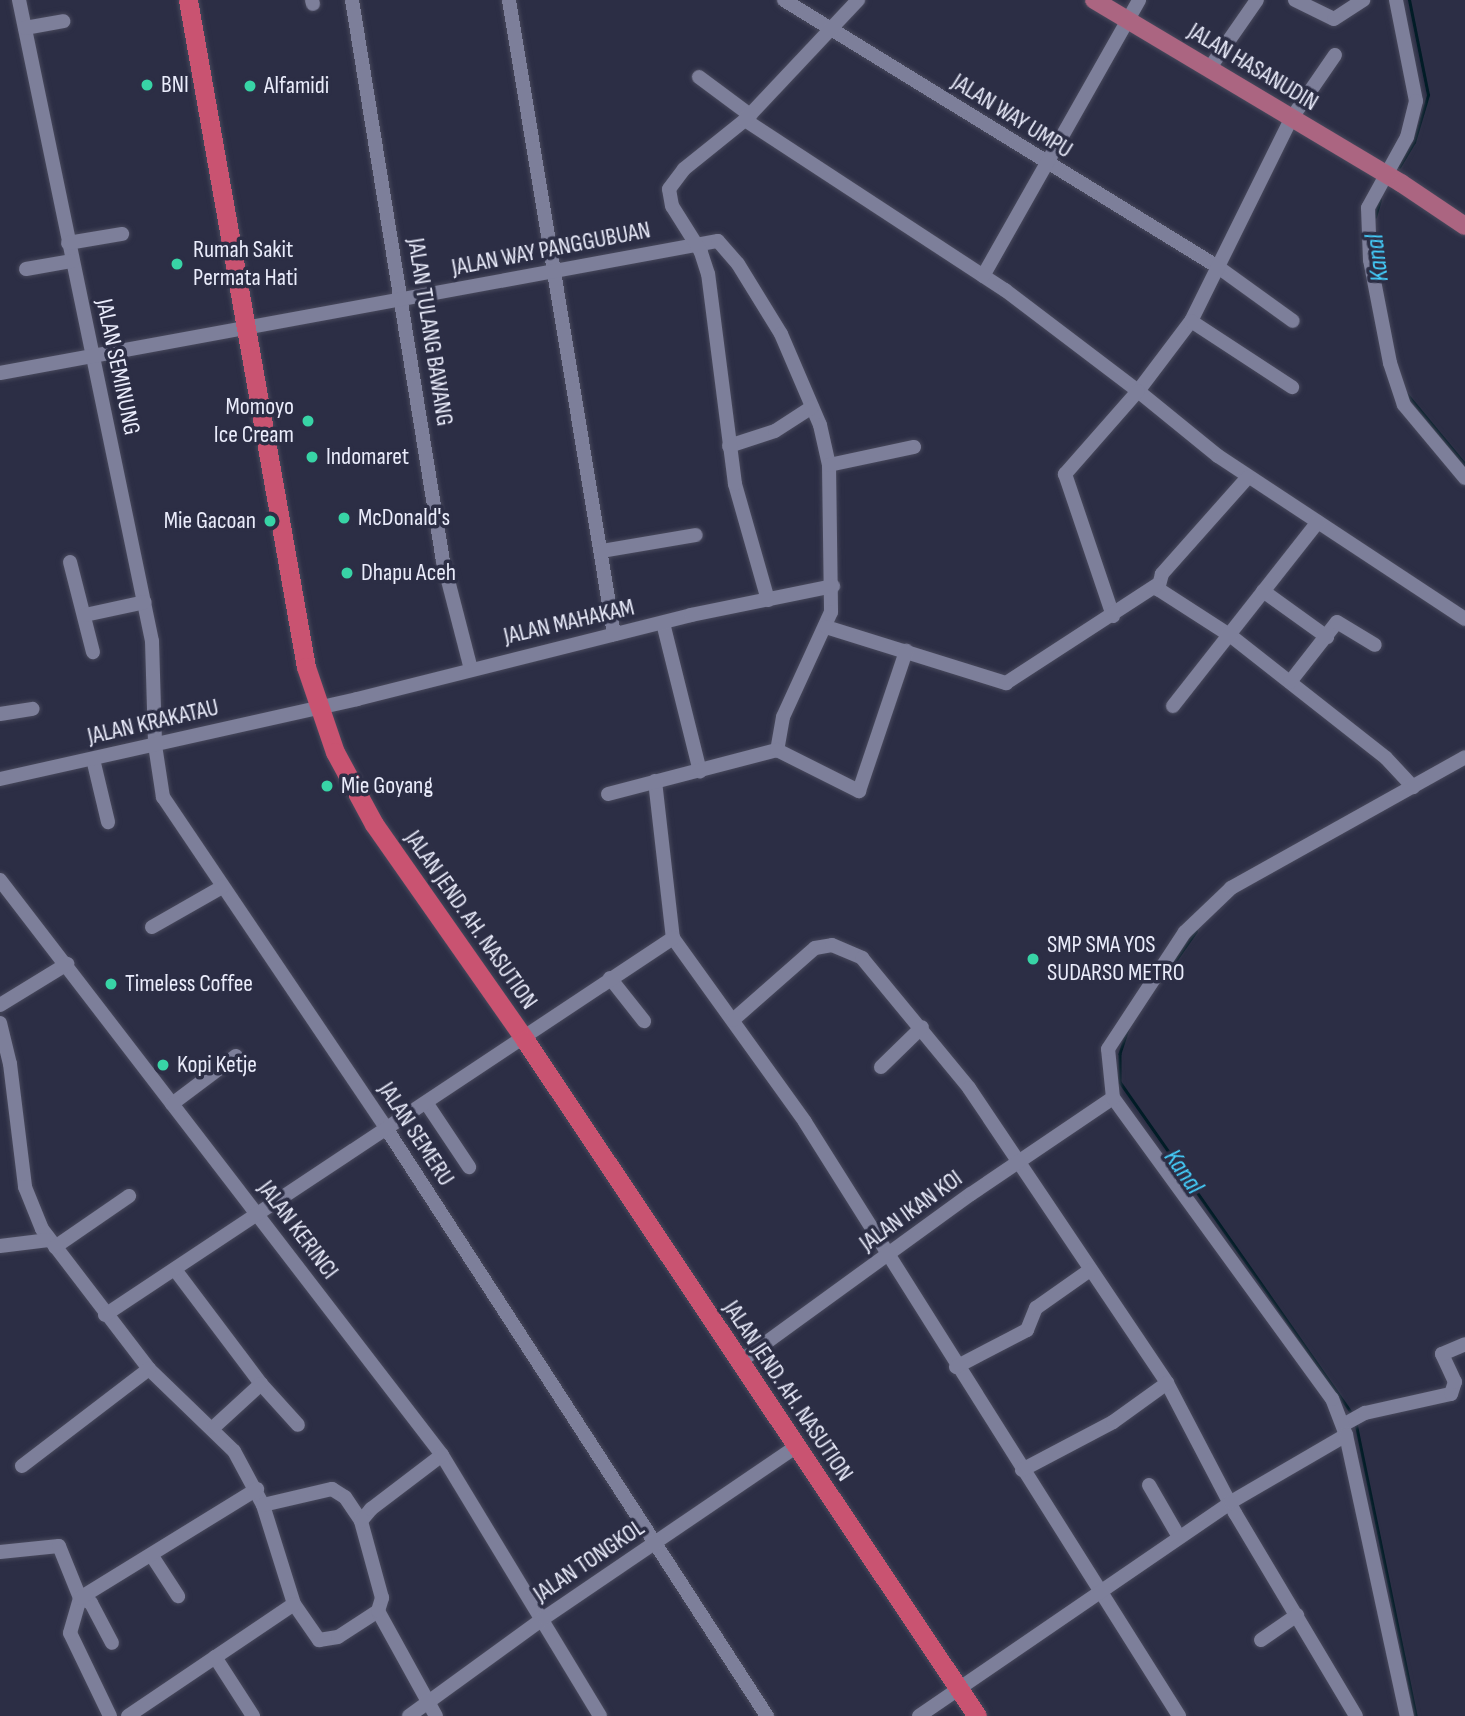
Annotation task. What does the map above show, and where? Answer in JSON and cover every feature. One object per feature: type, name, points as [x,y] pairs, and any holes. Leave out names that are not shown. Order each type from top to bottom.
[{"type":"highway","name":"JALAN JEND. AH. NASUTION","points":[[188,0],[317,708],[374,824],[525,1040],[738,1363],[977,1716]]},
{"type":"main road","name":"JALAN HASANUDIN","points":[[1094,0],[1391,177],[1465,226]]},
{"type":"street","name":"JALAN SEMINUNG","points":[[19,0],[91,356],[145,601],[154,652],[155,745]]},
{"type":"street","name":"JALAN TULANG BAWANG","points":[[352,0],[443,561],[471,669]]},
{"type":"street","points":[[509,0],[614,634]]},
{"type":"street","name":"JALAN WAY UMPU","points":[[784,0],[1045,164],[1218,267],[1293,321]]},
{"type":"street","points":[[768,600],[742,517],[729,446],[708,274],[696,244],[672,206],[669,189],[684,169],[747,117],[858,0]]},
{"type":"street","points":[[983,276],[1139,0]]},
{"type":"street","points":[[1209,69],[1257,0]]},
{"type":"street","points":[[1295,0],[1334,19],[1363,0]]},
{"type":"street","points":[[1396,0],[1416,101],[1407,137],[1391,177],[1368,208],[1367,232],[1390,363],[1404,405],[1465,478]]},
{"type":"street","points":[[25,28],[63,21]]},
{"type":"street","points":[[1113,616],[1065,474],[1138,391],[1191,321],[1291,119],[1335,55]]},
{"type":"street","points":[[699,77],[747,117],[983,276],[1248,477],[1465,619]]},
{"type":"street","points":[[68,243],[122,234]]},
{"type":"street","points":[[696,244],[718,241],[733,258],[777,328],[812,407],[829,465],[833,586],[826,627],[783,718],[777,750]]},
{"type":"street","name":"JALAN WAY PANGGUBUAN","points":[[0,373],[696,244]]},
{"type":"street","points":[[26,269],[72,261]]},
{"type":"street","points":[[1191,321],[1292,387]]},
{"type":"street","points":[[729,446],[775,431],[812,407]]},
{"type":"street","points":[[829,465],[914,447]]},
{"type":"street","points":[[826,627],[1006,683],[1157,585],[1248,477]]},
{"type":"street","points":[[1174,706],[1318,522]]},
{"type":"street","points":[[602,551],[696,535]]},
{"type":"street","points":[[71,562],[93,652]]},
{"type":"street","points":[[1157,585],[1231,636],[1290,682],[1386,758],[1413,787]]},
{"type":"street","name":"JALAN MAHAKAM","points":[[317,708],[614,634],[833,586]]},
{"type":"street","points":[[1263,591],[1327,637]]},
{"type":"street","points":[[85,615],[145,601]]},
{"type":"street","points":[[1290,682],[1338,622],[1343,622],[1375,645]]},
{"type":"street","points":[[663,623],[700,771]]},
{"type":"street","points":[[608,794],[777,750],[859,791],[906,651]]},
{"type":"street","name":"JALAN KRAKATAU","points":[[0,779],[317,708]]},
{"type":"street","points":[[0,714],[33,709]]},
{"type":"street","name":"JALAN SEMERU","points":[[155,745],[163,797],[386,1128],[766,1716]]},
{"type":"street","points":[[1407,1716],[1345,1428],[1332,1399],[1114,1098],[1108,1049],[1185,932],[1231,888],[1465,757]]},
{"type":"street","points":[[93,759],[107,822]]},
{"type":"street","points":[[655,781],[673,938],[786,1093],[956,1367],[1102,1590],[1179,1716]]},
{"type":"street","name":"JALAN KERINCI","points":[[0,880],[68,964],[442,1455],[544,1618],[600,1716]]},
{"type":"street","points":[[152,927],[222,887]]},
{"type":"street","points":[[105,1315],[176,1271],[386,1128],[525,1040],[610,978],[673,938]]},
{"type":"street","points":[[733,1020],[815,948],[832,945],[862,958],[922,1027],[1018,1162],[1167,1383],[1231,1502],[1356,1716]]},
{"type":"street","points":[[0,1005],[68,964]]},
{"type":"street","points":[[610,978],[644,1021]]},
{"type":"street","points":[[0,1023],[10,1064],[25,1187],[52,1243],[149,1369],[214,1427],[257,1489],[294,1604],[324,1642],[378,1611],[382,1598],[361,1521],[345,1497],[332,1489],[263,1505]]},
{"type":"street","points":[[881,1067],[922,1027]]},
{"type":"street","points":[[172,1104],[236,1056]]},
{"type":"street","name":"JALAN IKAN KOI","points":[[738,1363],[1018,1162],[1114,1098]]},
{"type":"street","points":[[427,1104],[469,1167]]},
{"type":"street","points":[[0,1246],[52,1243],[129,1196]]},
{"type":"street","points":[[956,1367],[1027,1330],[1036,1308],[1090,1270]]},
{"type":"street","points":[[176,1271],[261,1384],[298,1425]]},
{"type":"street","points":[[919,1716],[1364,1413],[1451,1394],[1455,1382],[1442,1352],[1465,1344]]},
{"type":"street","points":[[22,1466],[149,1369]]},
{"type":"street","points":[[1022,1470],[1113,1422],[1167,1383]]},
{"type":"street","points":[[214,1427],[261,1384]]},
{"type":"street","name":"JALAN TONGKOL","points":[[409,1716],[433,1709],[544,1618],[796,1447]]},
{"type":"street","points":[[361,1521],[370,1508],[442,1455]]},
{"type":"street","points":[[1149,1485],[1179,1537]]},
{"type":"street","points":[[80,1598],[257,1489]]},
{"type":"street","points":[[0,1552],[59,1546],[80,1598],[70,1633],[110,1716]]},
{"type":"street","points":[[152,1556],[178,1597]]},
{"type":"street","points":[[80,1598],[92,1603],[112,1643]]},
{"type":"street","points":[[128,1716],[294,1604]]},
{"type":"street","points":[[378,1611],[433,1709]]},
{"type":"street","points":[[1261,1640],[1297,1615]]},
{"type":"street","points":[[215,1657],[253,1716]]},
{"type":"waterway","name":"Kanal","points":[[1399,167],[1414,142],[1428,95],[1409,0]]},
{"type":"waterway","name":"Kanal","points":[[1375,217],[1380,200]]},
{"type":"waterway","name":"Kanal","points":[[1407,394],[1465,464]]},
{"type":"waterway","name":"Kanal","points":[[1163,978],[1196,931]]},
{"type":"waterway","name":"Kanal","points":[[1128,1029],[1120,1054],[1120,1082],[1352,1413]]},
{"type":"waterway","name":"Kanal","points":[[1356,1423],[1416,1716]]},
{"type":"place","name":"BNI","points":[[147,85]]},
{"type":"place","name":"Alfamidi","points":[[250,86]]},
{"type":"place","name":"Rumah Sakit Permata Hati","points":[[177,264]]},
{"type":"place","name":"Momoyo Ice Cream","points":[[308,421]]},
{"type":"place","name":"Indomaret","points":[[312,457]]},
{"type":"place","name":"McDonald's","points":[[344,518]]},
{"type":"place","name":"Mie Gacoan","points":[[270,521]]},
{"type":"place","name":"Dhapu Aceh","points":[[347,573]]},
{"type":"place","name":"Mie Goyang","points":[[327,786]]},
{"type":"place","name":"SMP SMA YOS SUDARSO METRO","points":[[1033,959]]},
{"type":"place","name":"Timeless Coffee","points":[[111,984]]},
{"type":"place","name":"Kopi Ketje","points":[[163,1065]]}]
